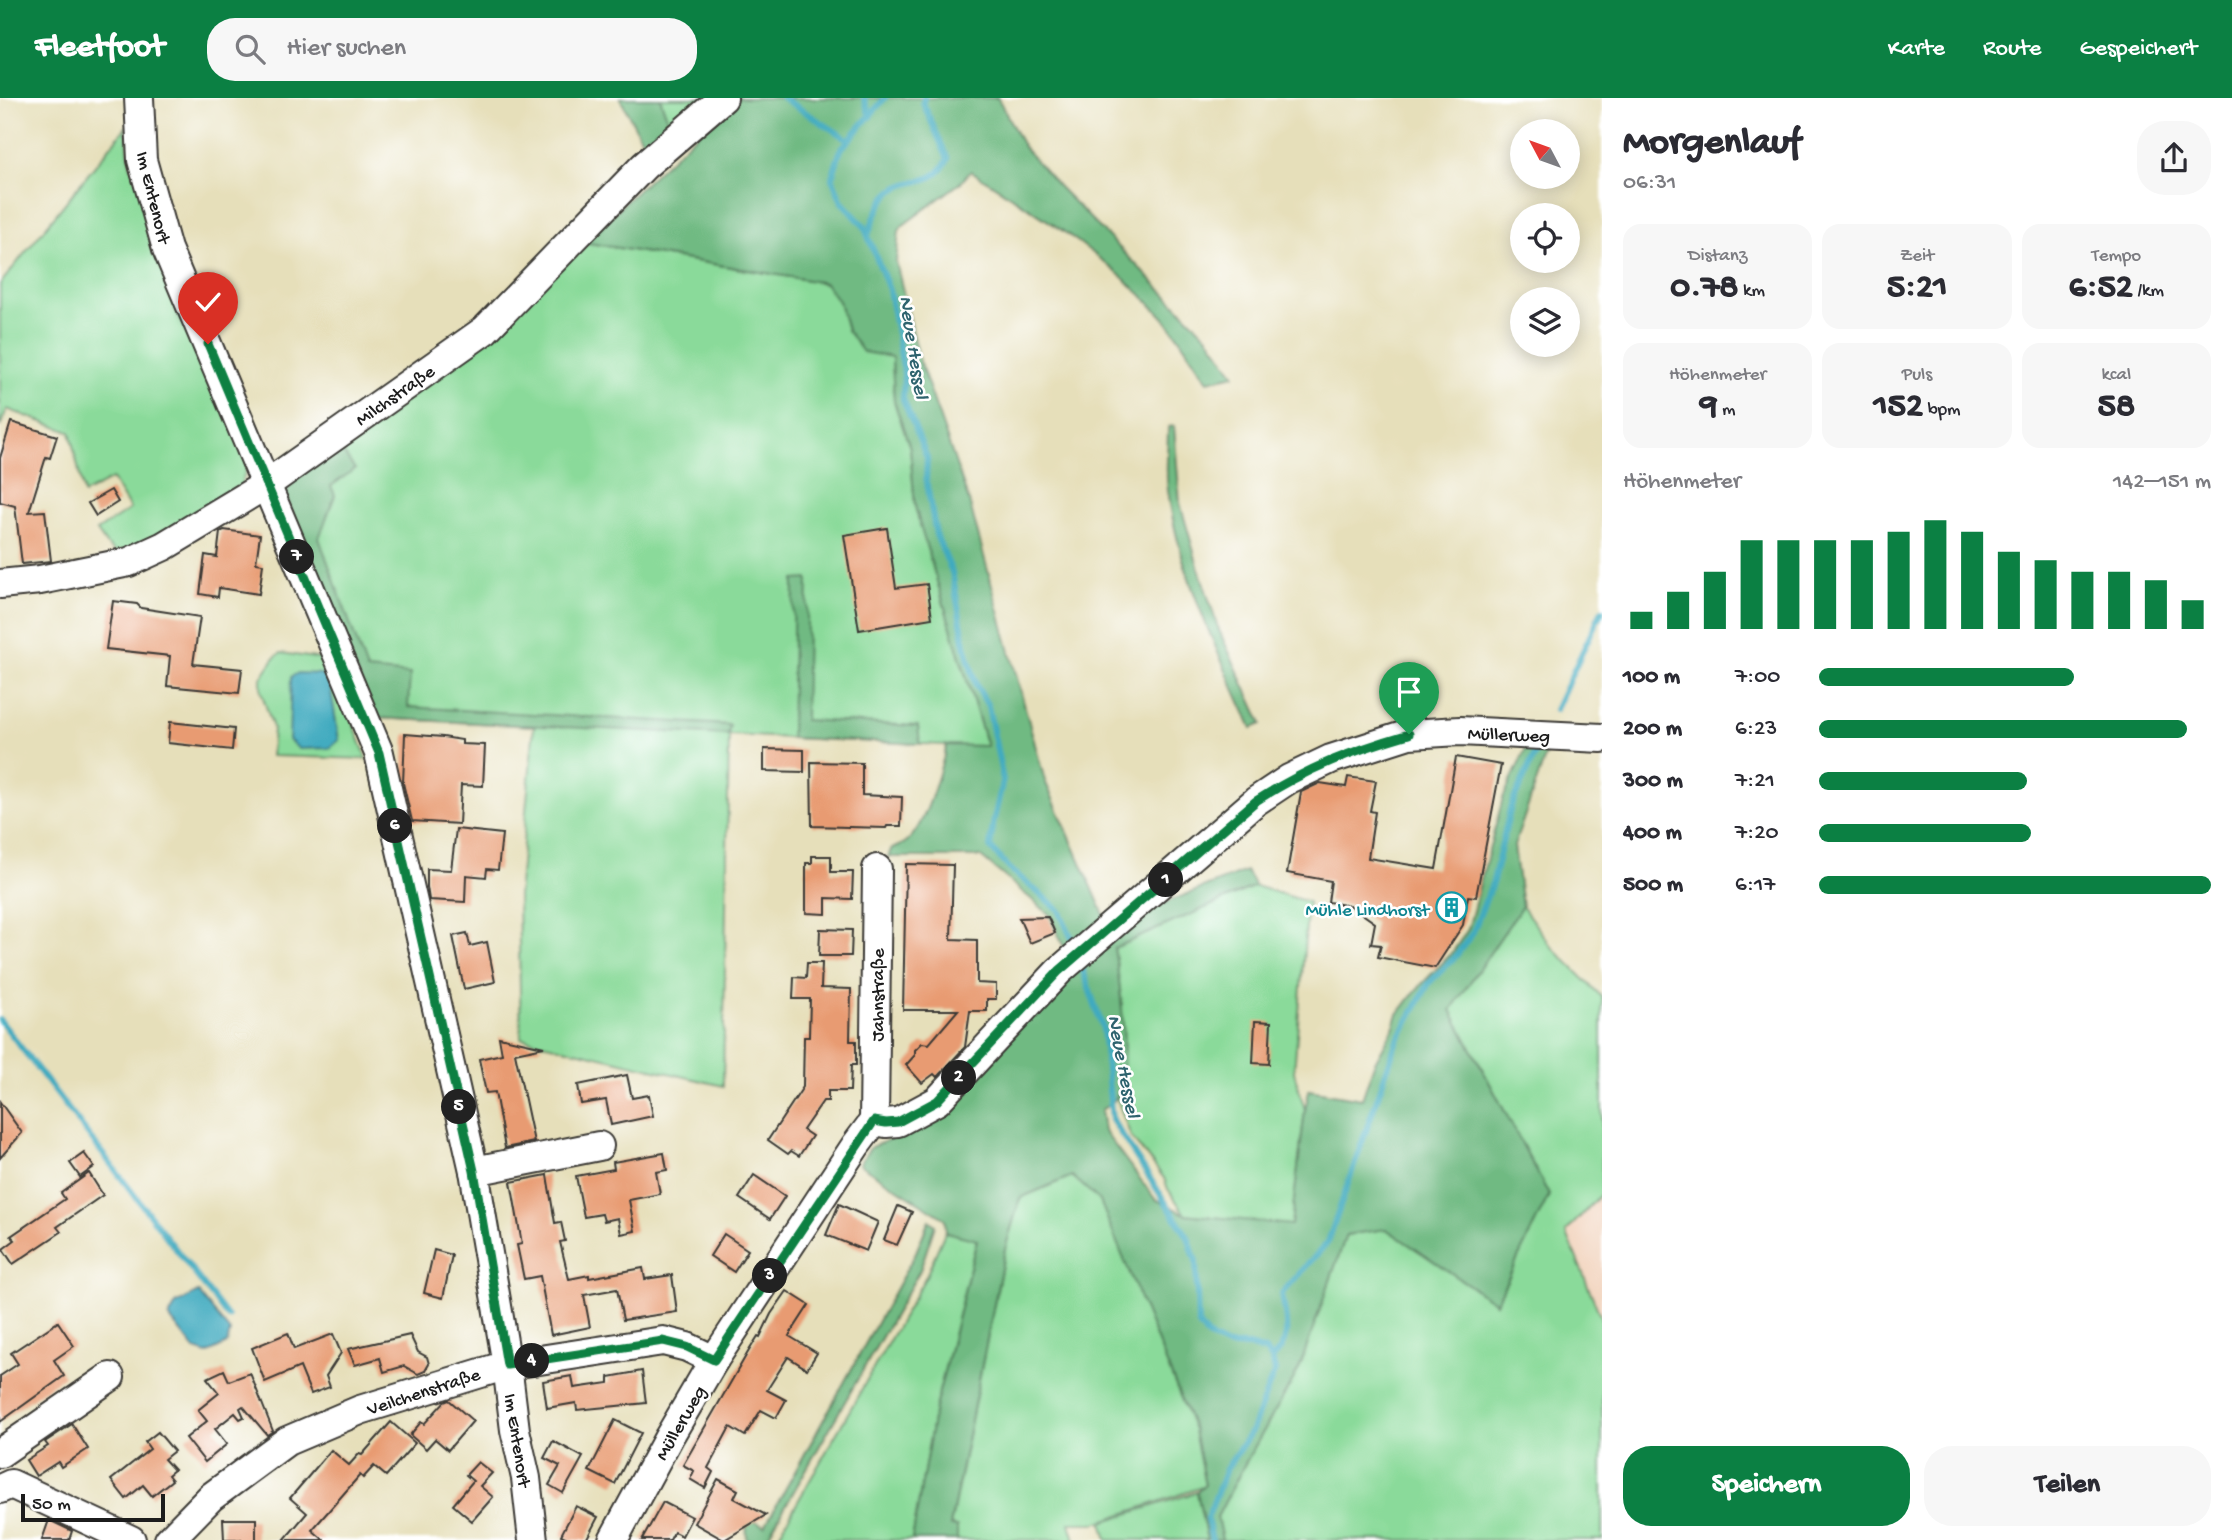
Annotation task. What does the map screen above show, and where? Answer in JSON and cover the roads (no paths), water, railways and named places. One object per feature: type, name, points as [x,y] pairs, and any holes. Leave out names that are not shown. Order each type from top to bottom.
[{"type":"street","name":"Im Entenort","points":[[139,98],[142,160],[167,250],[379,753],[474,1171],[507,1365],[515,1430],[526,1478],[533,1540]]},
{"type":"street","name":"Milchstraße","points":[[0,584],[40,580],[129,562],[164,546],[267,484],[485,330],[645,166],[723,98]]},
{"type":"street","name":"Müllerweg","points":[[613,1540],[714,1360],[874,1121],[898,1122],[937,1101],[1067,965],[1256,801],[1289,779],[1331,759],[1409,734],[1460,731],[1602,738]]},
{"type":"street","name":"Jahnstraße","points":[[874,1121],[877,869]]},
{"type":"street","points":[[474,1171],[599,1146]]},
{"type":"street","name":"Veilchenstraße","points":[[169,1540],[211,1497],[287,1441],[360,1410],[507,1365],[663,1341],[687,1347],[714,1360]]},
{"type":"street","points":[[0,1453],[110,1377]]},
{"type":"street","points":[[0,1489],[11,1484],[131,1540]]},
{"type":"water","points":[[298,673],[321,674],[330,685],[339,740],[330,748],[299,749],[289,740],[291,677]]},
{"type":"water","points":[[198,1292],[230,1332],[227,1344],[207,1354],[195,1350],[169,1317],[176,1304]]},
{"type":"waterway","points":[[783,98],[849,140]]},
{"type":"waterway","points":[[864,98],[870,117]]},
{"type":"waterway","name":"Neue Hessel","points":[[885,98],[841,149],[832,178],[842,202],[864,226],[889,290],[904,373],[903,399],[927,458],[926,479],[936,535],[952,572],[965,645],[976,685],[988,706],[1003,780],[990,847],[1010,869],[1059,910],[1076,948]]},
{"type":"waterway","name":"Neue Hessel","points":[[868,235],[878,209],[891,192],[932,177],[948,159],[923,103],[924,98]]},
{"type":"waterway","points":[[1555,710],[1602,610]]},
{"type":"waterway","points":[[1272,1359],[1286,1336],[1282,1293],[1328,1242],[1396,1043],[1429,983],[1456,956],[1473,932],[1493,881],[1511,806],[1537,750]]},
{"type":"waterway","name":"Neue Hessel","points":[[1080,962],[1103,1029],[1112,1120],[1188,1237],[1196,1261],[1198,1324],[1207,1336],[1227,1346],[1248,1346],[1265,1351],[1272,1359],[1275,1370],[1252,1430],[1226,1469],[1207,1519],[1212,1540]]},
{"type":"waterway","points":[[0,1020],[228,1317]]},
{"type":"place","name":"Mühle Lindhorst","points":[[1452,908]]}]
